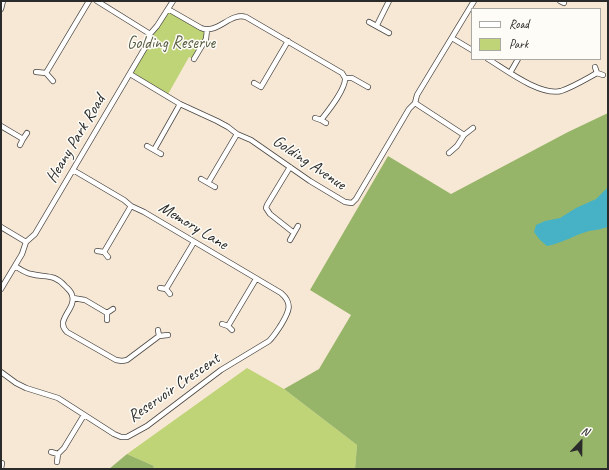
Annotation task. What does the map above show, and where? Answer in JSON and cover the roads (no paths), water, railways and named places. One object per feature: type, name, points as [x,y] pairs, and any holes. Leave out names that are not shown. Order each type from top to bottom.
[{"type":"street","points":[[1,9],[3,1]]},
{"type":"street","points":[[46,73],[89,1]]},
{"type":"street","points":[[97,1],[150,34]]},
{"type":"street","name":"Heany Park Road","points":[[1,289],[23,251],[26,242],[35,234],[130,74],[146,46],[150,34],[158,26],[173,1]]},
{"type":"street","points":[[377,25],[389,1]]},
{"type":"street","name":"Golding Avenue","points":[[130,74],[180,104],[251,140],[329,193],[345,202],[352,203],[356,199],[409,109],[415,103],[417,95],[474,1]]},
{"type":"street","points":[[168,8],[201,28],[207,30],[241,15],[249,18],[340,72],[345,78],[345,84],[330,109],[321,120]]},
{"type":"street","points":[[369,22],[377,25],[389,33]]},
{"type":"street","points":[[194,60],[206,39],[207,30]]},
{"type":"street","points":[[452,38],[471,49]]},
{"type":"street","points":[[261,87],[288,41]]},
{"type":"street","points":[[490,60],[540,89],[555,92],[566,89],[597,72]]},
{"type":"street","points":[[510,73],[517,60]]},
{"type":"street","points":[[595,67],[597,72],[602,75]]},
{"type":"street","points":[[36,72],[46,73],[53,81]]},
{"type":"street","points":[[345,78],[352,78],[368,87]]},
{"type":"street","points":[[254,83],[266,90]]},
{"type":"street","points":[[415,103],[464,135]]},
{"type":"street","points":[[154,150],[180,104]]},
{"type":"street","points":[[315,118],[326,123]]},
{"type":"street","points":[[1,126],[23,139]]},
{"type":"street","points":[[449,153],[457,146],[464,135],[473,128]]},
{"type":"street","points":[[20,145],[27,133]]},
{"type":"street","points":[[208,182],[237,134]]},
{"type":"street","points":[[147,146],[160,154]]},
{"type":"street","points":[[290,167],[266,208],[270,214],[294,233]]},
{"type":"street","name":"Memory Lane","points":[[73,170],[283,296],[288,305],[288,313]]},
{"type":"street","points":[[201,179],[215,187]]},
{"type":"street","points":[[104,252],[131,206]]},
{"type":"street","points":[[290,240],[298,226]]},
{"type":"street","points":[[1,227],[26,242]]},
{"type":"street","points":[[166,289],[194,242]]},
{"type":"street","points":[[97,251],[104,252],[108,257]]},
{"type":"street","points":[[15,266],[28,274],[59,279],[70,291],[73,298],[71,306],[63,319],[62,324],[64,328],[67,332],[116,360],[127,360],[159,336],[168,335]]},
{"type":"street","points":[[228,326],[256,279]]},
{"type":"street","points":[[160,288],[166,289],[170,294]]},
{"type":"street","points":[[73,298],[85,300],[107,313]]},
{"type":"street","points":[[107,313],[113,309]]},
{"type":"street","points":[[107,313],[107,320]]},
{"type":"street","name":"Reservoir Crescent","points":[[1,372],[26,388],[58,398],[118,436],[130,436],[155,420],[221,370],[269,341],[275,336],[288,313]]},
{"type":"street","points":[[222,324],[228,326],[232,330]]},
{"type":"street","points":[[158,330],[159,336]]},
{"type":"street","points":[[57,462],[58,454],[64,448],[84,415]]},
{"type":"street","points":[[51,452],[58,454]]},
{"type":"street","points":[[1,469],[2,463]]},
{"type":"water","points":[[608,187],[608,227],[589,231],[547,246],[534,232],[536,225],[545,221],[560,218],[576,208],[596,199]]},
{"type":"park label","name":"Golding Reserve","points":[[171,44]]}]
